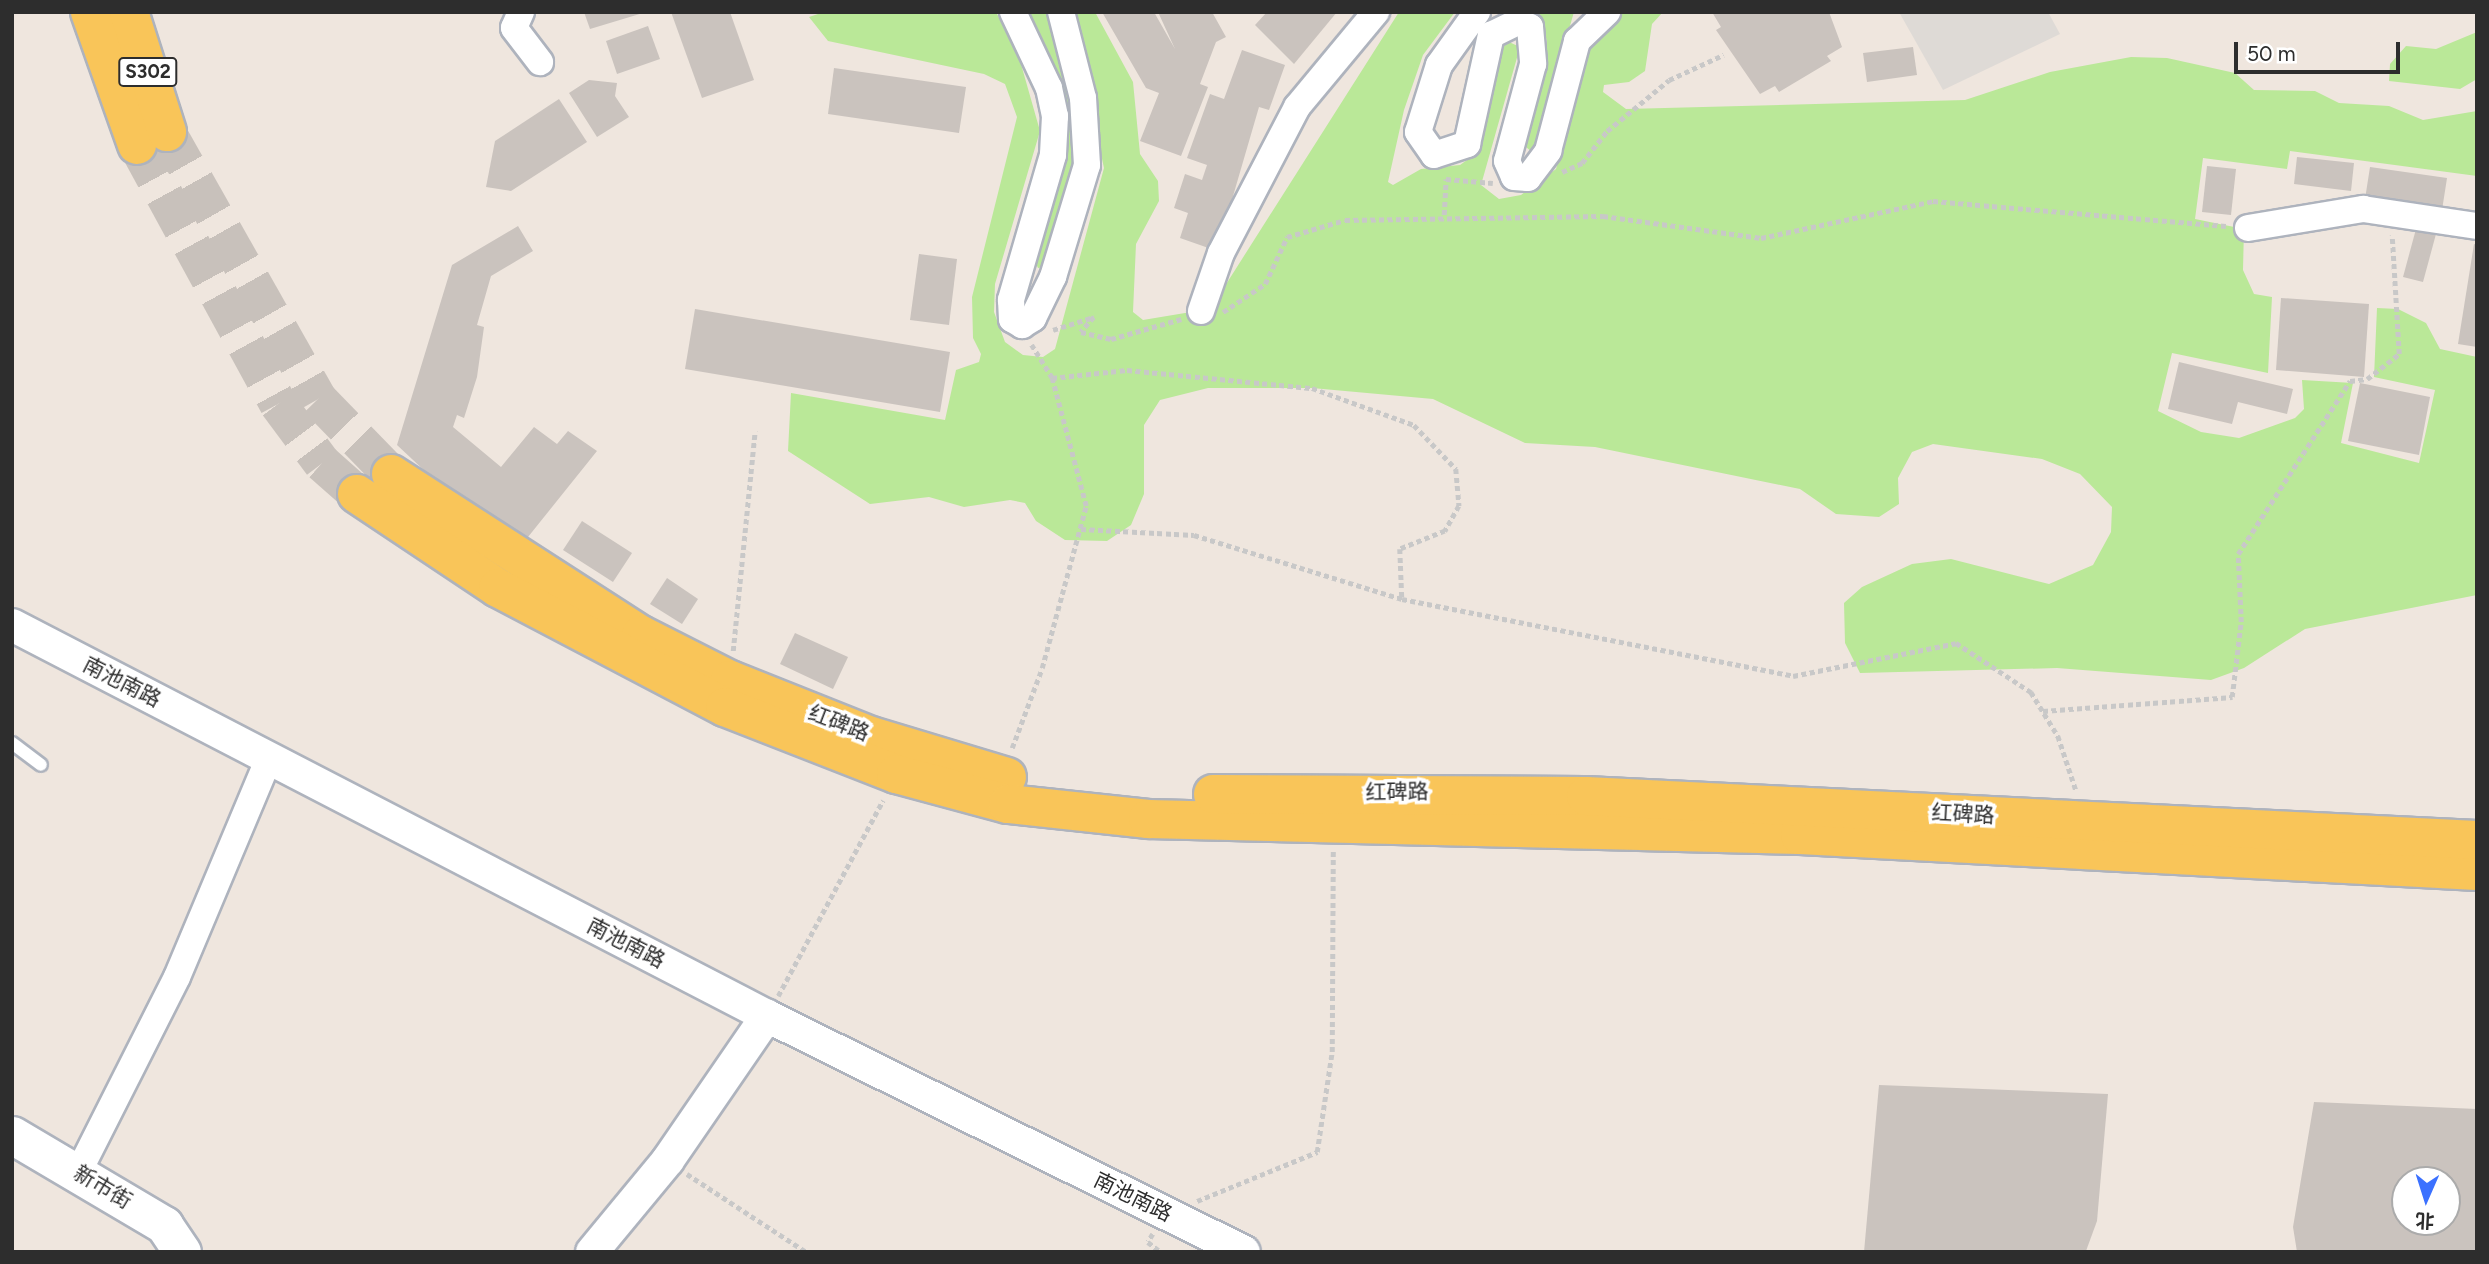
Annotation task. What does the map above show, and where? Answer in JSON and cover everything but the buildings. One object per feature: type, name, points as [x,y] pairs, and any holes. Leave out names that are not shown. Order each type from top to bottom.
[{"type":"main road","name":"S302","points":[[90,12],[152,139],[129,12]]},
{"type":"main road","name":"红碑路","points":[[391,474],[641,635],[730,680],[871,736],[1005,777],[1121,793],[1454,792],[2477,840]]},
{"type":"main road","points":[[357,494],[498,588],[725,707],[896,774],[1078,816],[1800,835],[2477,870]]},
{"type":"main road","name":"新市街","points":[[12,1135],[79,1171],[164,1225],[182,1252]]},
{"type":"street","points":[[521,12],[514,28],[540,62]]},
{"type":"street","points":[[1013,12],[1049,88],[1055,116],[1054,155],[1011,300],[1012,319],[1033,335]]},
{"type":"street","points":[[1033,335],[1033,317],[1053,277],[1087,165],[1083,99],[1061,12]]},
{"type":"street","points":[[1201,311],[1222,253],[1297,107],[1376,12]]},
{"type":"street","points":[[1477,12],[1439,65],[1421,113],[1423,147],[1445,167],[1467,144],[1472,134],[1491,34],[1518,22],[1530,27],[1536,44],[1507,161],[1514,177],[1528,178],[1540,167],[1577,41],[1607,12]]},
{"type":"street","points":[[2248,228],[2363,209],[2477,226]]},
{"type":"street","name":"南池南路","points":[[12,625],[767,1016],[1244,1252]]},
{"type":"street","points":[[79,1171],[177,977],[268,758]]},
{"type":"street","points":[[592,1252],[668,1160],[767,1016]]},
{"type":"lane","points":[[12,743],[41,765]]},
{"type":"path","points":[[1549,177],[1583,163],[1607,131],[1669,80],[1723,55]]},
{"type":"path","points":[[1444,215],[1445,167],[1500,184]]},
{"type":"path","points":[[1005,777],[1086,506],[1052,378],[1033,335],[1094,317],[1081,332],[1111,339],[1201,311],[1230,313],[1265,284],[1287,237],[1345,220],[1444,215],[1603,216],[1761,238],[1933,201],[2248,228]]},
{"type":"path","points":[[2043,711],[2232,697],[2241,622],[2238,554],[2350,381],[2367,379],[2399,354],[2391,214]]},
{"type":"path","points":[[1052,378],[1127,370],[1312,388],[1414,425],[1456,469],[1460,506],[1445,531],[1401,549],[1402,599]]},
{"type":"path","points":[[730,680],[754,431]]},
{"type":"path","points":[[1080,529],[1194,535],[1402,599],[1793,676],[1956,643],[2031,692],[2058,736],[2086,820]]},
{"type":"path","points":[[767,1016],[896,774]]},
{"type":"path","points":[[1161,1252],[1148,1242],[1167,1213],[1317,1152],[1332,1052],[1334,821]]},
{"type":"path","points":[[668,1160],[806,1252]]},
{"type":"green space","points":[[824,12],[996,12],[1019,57],[1040,131],[995,284],[994,312],[1005,342],[1023,355],[1043,357],[1055,349],[1104,168],[1070,12],[1095,12],[1133,82],[1140,154],[1158,181],[1159,201],[1136,244],[1133,312],[1143,320],[1191,312],[1216,300],[1399,12],[1455,12],[1423,55],[1404,110],[1388,182],[1393,185],[1421,169],[1460,165],[1477,153],[1503,47],[1509,42],[1520,47],[1481,185],[1499,199],[1521,195],[1556,169],[1588,49],[1622,12],[1663,12],[1652,24],[1645,71],[1629,82],[1604,85],[1603,92],[1626,109],[1965,100],[2050,72],[2131,57],[2167,58],[2235,73],[2254,90],[2315,91],[2339,103],[2389,106],[2423,120],[2477,111],[2477,176],[2290,151],[2287,169],[2203,158],[2195,219],[2244,229],[2243,270],[2254,294],[2272,297],[2268,373],[2172,353],[2158,411],[2201,432],[2239,438],[2295,418],[2304,409],[2302,380],[2353,383],[2341,443],[2419,463],[2435,390],[2374,377],[2377,308],[2398,309],[2426,323],[2440,349],[2477,357],[2477,595],[2305,629],[2244,668],[2211,680],[2057,668],[1860,673],[1845,643],[1844,603],[1862,587],[1912,564],[1951,559],[2049,584],[2093,565],[2111,532],[2112,507],[2080,474],[2042,459],[1933,444],[1912,452],[1898,478],[1899,504],[1879,517],[1836,514],[1800,489],[1595,447],[1525,443],[1433,399],[1312,388],[1208,388],[1160,400],[1144,425],[1144,494],[1131,525],[1107,541],[1065,540],[1036,521],[1025,503],[1010,500],[964,507],[929,497],[870,504],[788,451],[791,393],[945,420],[956,370],[979,362],[981,354],[973,338],[972,297],[1017,117],[1005,84],[984,74],[828,41],[809,17]]},
{"type":"green space","points":[[1026,12],[1054,12],[1080,154],[1044,267],[1038,268],[1033,257],[1061,157]]},
{"type":"green space","points":[[1530,12],[1574,12],[1533,153],[1526,147],[1547,43],[1544,26]]},
{"type":"green space","points":[[2477,32],[2477,79],[2460,89],[2389,81],[2390,64],[2406,46],[2436,49]]},
{"type":"shaded area","points":[[1899,12],[2048,12],[2060,34],[1943,90]]},
{"type":"tunnel","points":[[167,132],[318,399],[391,474]]},
{"type":"tunnel","points":[[137,145],[278,404],[322,463],[357,494]]}]
